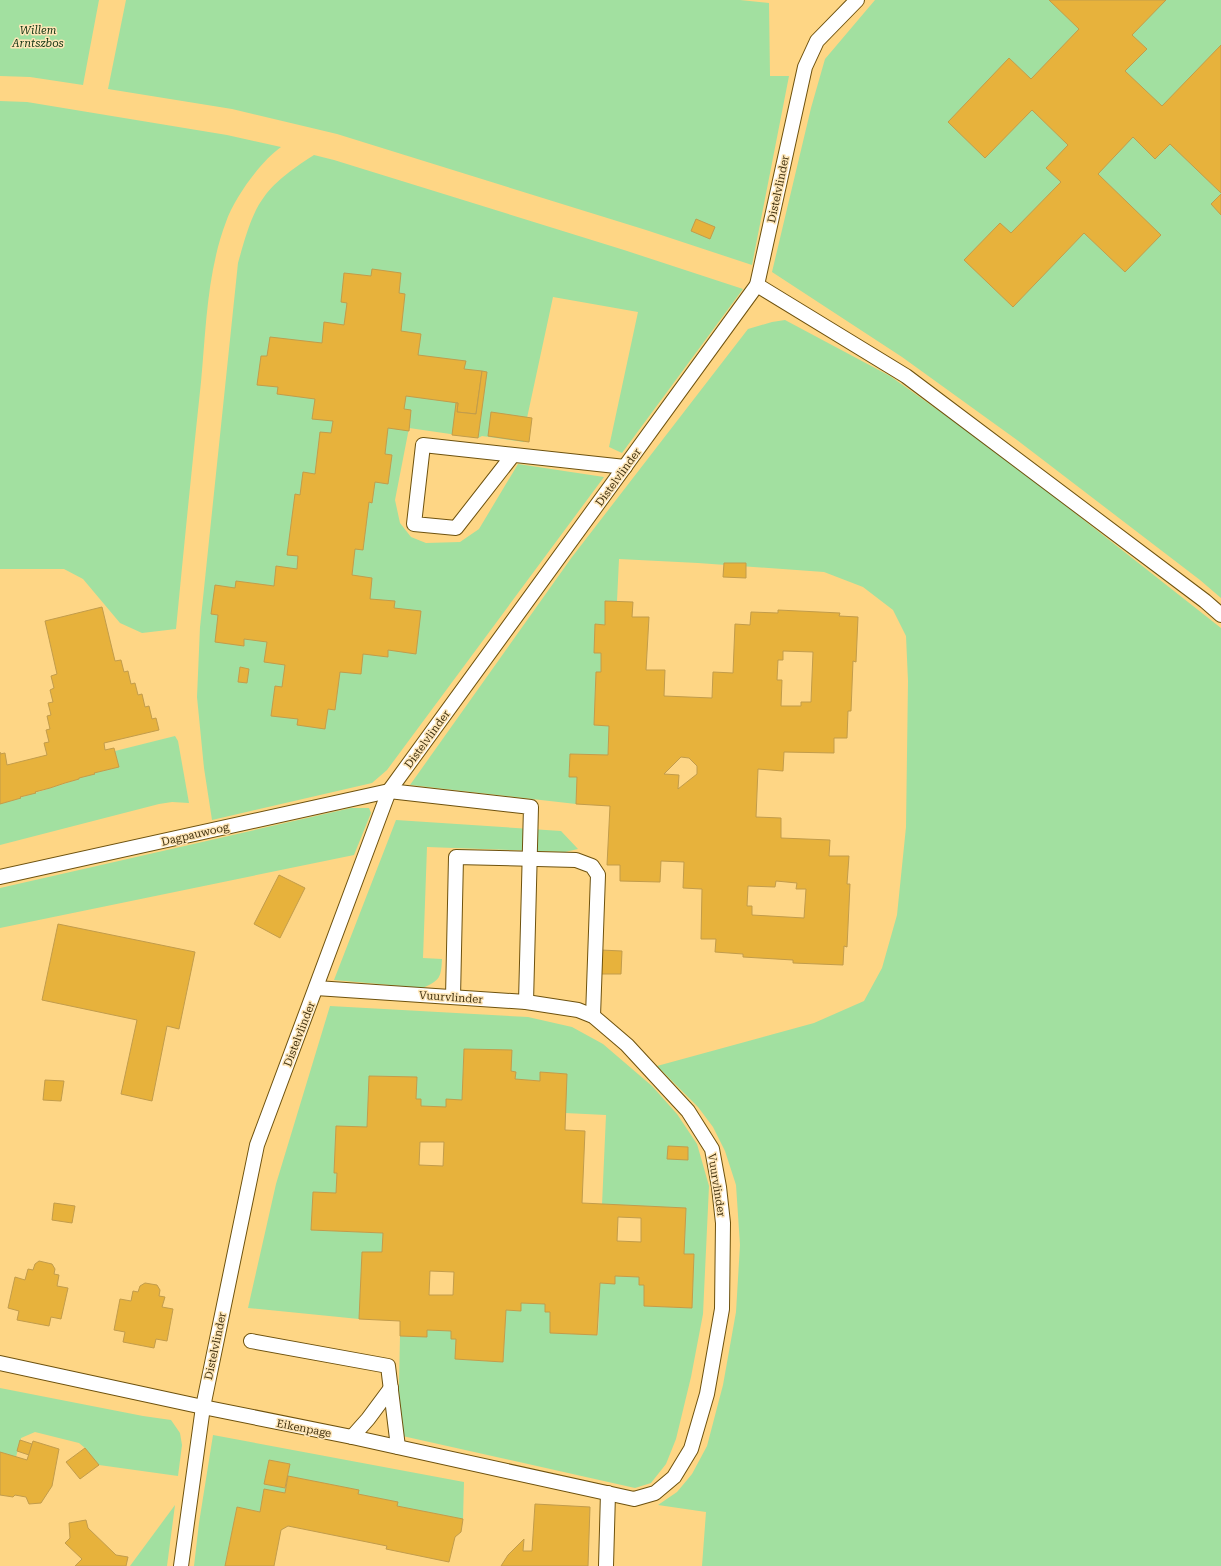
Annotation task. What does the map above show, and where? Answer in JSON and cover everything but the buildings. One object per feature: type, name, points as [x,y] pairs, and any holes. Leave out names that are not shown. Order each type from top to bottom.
[{"type":"lane","name":"Distelvlinder","points":[[181,1566],[203,1408],[257,1145],[389,791],[757,285],[805,67],[818,41],[857,0]]},
{"type":"lane","points":[[757,285],[906,376],[1205,601],[1221,615]]},
{"type":"lane","points":[[513,455],[456,528],[414,524],[423,444],[625,467]]},
{"type":"lane","name":"Dagpauwoog","points":[[0,877],[389,791],[530,807],[529,858]]},
{"type":"lane","points":[[453,997],[456,857],[576,860],[592,866],[598,875],[593,1016]]},
{"type":"lane","points":[[526,1002],[529,858]]},
{"type":"lane","name":"Vuurvlinder","points":[[316,988],[526,1002],[578,1010],[593,1016],[627,1045],[688,1111],[712,1149],[720,1188],[723,1223],[722,1309],[707,1394],[691,1450],[674,1477],[655,1493],[634,1499],[608,1493]]},
{"type":"lane","points":[[251,1341],[388,1366],[398,1447]]},
{"type":"lane","name":"Eikenpage","points":[[0,1363],[203,1408],[352,1437],[608,1493]]},
{"type":"lane","points":[[352,1437],[368,1419],[391,1388]]},
{"type":"lane","points":[[606,1566],[608,1493]]},
{"type":"green space","name":"Willem Arntszbos","points":[[0,0],[99,0],[83,85],[30,77],[0,76]]},
{"type":"green space","points":[[126,0],[740,0],[769,3],[770,76],[789,76],[752,265],[646,230],[337,134],[232,109],[108,89]]},
{"type":"green space","points":[[875,0],[1221,0],[1221,598],[1200,580],[1017,440],[902,357],[772,272],[811,108],[825,59]]},
{"type":"green space","points":[[0,101],[27,102],[227,135],[281,147],[265,161],[235,202],[226,222],[215,261],[208,301],[176,629],[142,633],[120,623],[83,579],[64,569],[0,569]]},
{"type":"green space","points":[[314,155],[624,250],[743,289],[622,453],[609,447],[638,312],[553,297],[527,418],[524,442],[482,436],[478,438],[409,428],[395,500],[400,523],[411,537],[426,543],[460,542],[479,529],[518,464],[604,477],[387,770],[372,783],[212,820],[204,768],[197,697],[200,627],[238,263],[245,237],[259,204],[280,179]]},
{"type":"green space","points":[[785,320],[890,376],[1000,454],[1221,628],[1221,1566],[702,1566],[706,1512],[658,1505],[677,1492],[692,1474],[707,1446],[723,1385],[736,1312],[740,1245],[736,1185],[725,1151],[713,1127],[698,1107],[657,1066],[814,1023],[864,1001],[882,968],[897,915],[906,827],[908,681],[906,636],[893,610],[863,587],[824,572],[619,559],[617,601],[605,601],[605,625],[595,624],[594,652],[601,653],[601,672],[596,673],[594,725],[609,726],[608,755],[570,754],[569,776],[577,777],[576,804],[410,785],[572,557],[748,329]]},
{"type":"green space","points":[[175,736],[178,741],[189,803],[172,802],[159,804],[0,845],[0,804],[94,773],[119,767],[115,751]]},
{"type":"green space","points":[[351,808],[369,808],[371,813],[354,855],[0,928],[0,888]]},
{"type":"green space","points":[[396,820],[561,831],[578,849],[565,852],[427,847],[423,958],[442,959],[441,970],[438,978],[433,983],[423,988],[334,980]]},
{"type":"green space","points":[[330,1006],[528,1017],[572,1027],[603,1044],[652,1086],[677,1114],[697,1144],[709,1186],[703,1314],[691,1377],[676,1439],[666,1464],[651,1483],[635,1488],[398,1435],[400,1336],[427,1337],[427,1330],[451,1331],[451,1339],[456,1339],[455,1359],[503,1362],[506,1310],[521,1311],[521,1303],[545,1304],[545,1312],[550,1312],[550,1333],[598,1335],[600,1283],[615,1284],[615,1276],[639,1277],[639,1284],[644,1285],[644,1306],[692,1308],[694,1255],[684,1254],[686,1208],[602,1205],[606,1115],[565,1113],[567,1074],[540,1072],[540,1081],[515,1079],[516,1072],[511,1071],[511,1050],[464,1049],[462,1100],[446,1100],[446,1107],[421,1106],[421,1099],[416,1099],[417,1077],[369,1076],[367,1127],[336,1126],[334,1172],[337,1173],[336,1193],[313,1192],[311,1230],[383,1233],[382,1252],[362,1252],[359,1319],[248,1308],[276,1184]]},
{"type":"green space","points":[[0,1388],[143,1416],[171,1420],[180,1433],[182,1445],[178,1476],[99,1465],[79,1443],[35,1432],[21,1438],[16,1457],[0,1452]]},
{"type":"green space","points":[[213,1435],[464,1482],[463,1519],[397,1506],[398,1502],[358,1494],[359,1490],[288,1476],[290,1464],[269,1460],[264,1484],[286,1488],[285,1493],[264,1489],[260,1512],[237,1507],[225,1566],[194,1566],[199,1523]]},
{"type":"green space","points":[[175,1505],[167,1566],[130,1566]]}]
